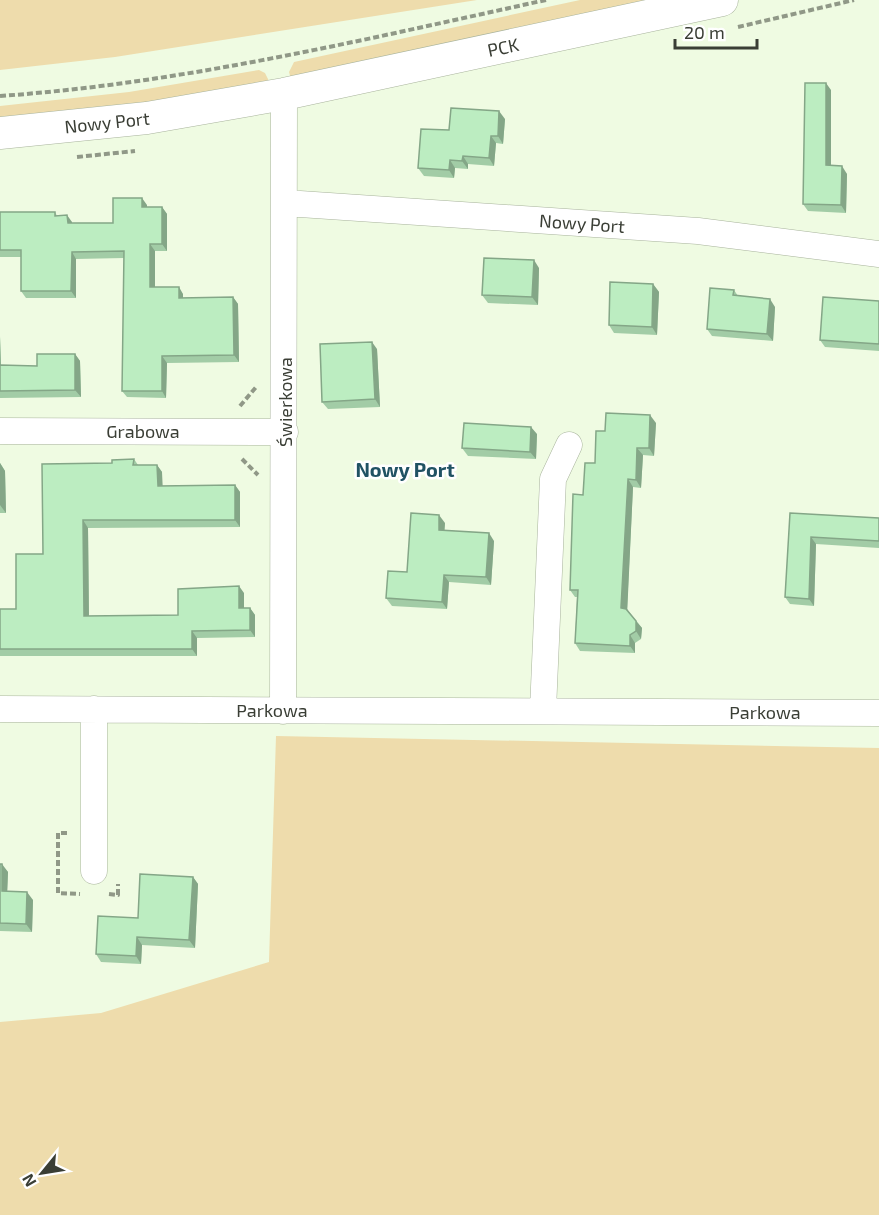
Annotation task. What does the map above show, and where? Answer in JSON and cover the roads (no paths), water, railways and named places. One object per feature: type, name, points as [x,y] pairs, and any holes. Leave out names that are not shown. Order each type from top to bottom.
[{"type":"street","name":"PCK","points":[[284,94],[722,0]]},
{"type":"street","name":"Nowy Port","points":[[0,133],[147,118],[284,94]]},
{"type":"street","name":"Świerkowa","points":[[283,711],[284,94]]},
{"type":"street","name":"Nowy Port","points":[[285,203],[698,231],[879,254]]},
{"type":"street","name":"Grabowa","points":[[0,431],[285,432]]},
{"type":"street","points":[[543,710],[553,478],[569,446]]},
{"type":"street","name":"Parkowa","points":[[0,709],[879,713]]},
{"type":"street","points":[[94,709],[99,883]]},
{"type":"district","name":"Nowy Port","points":[[405,469]]}]
